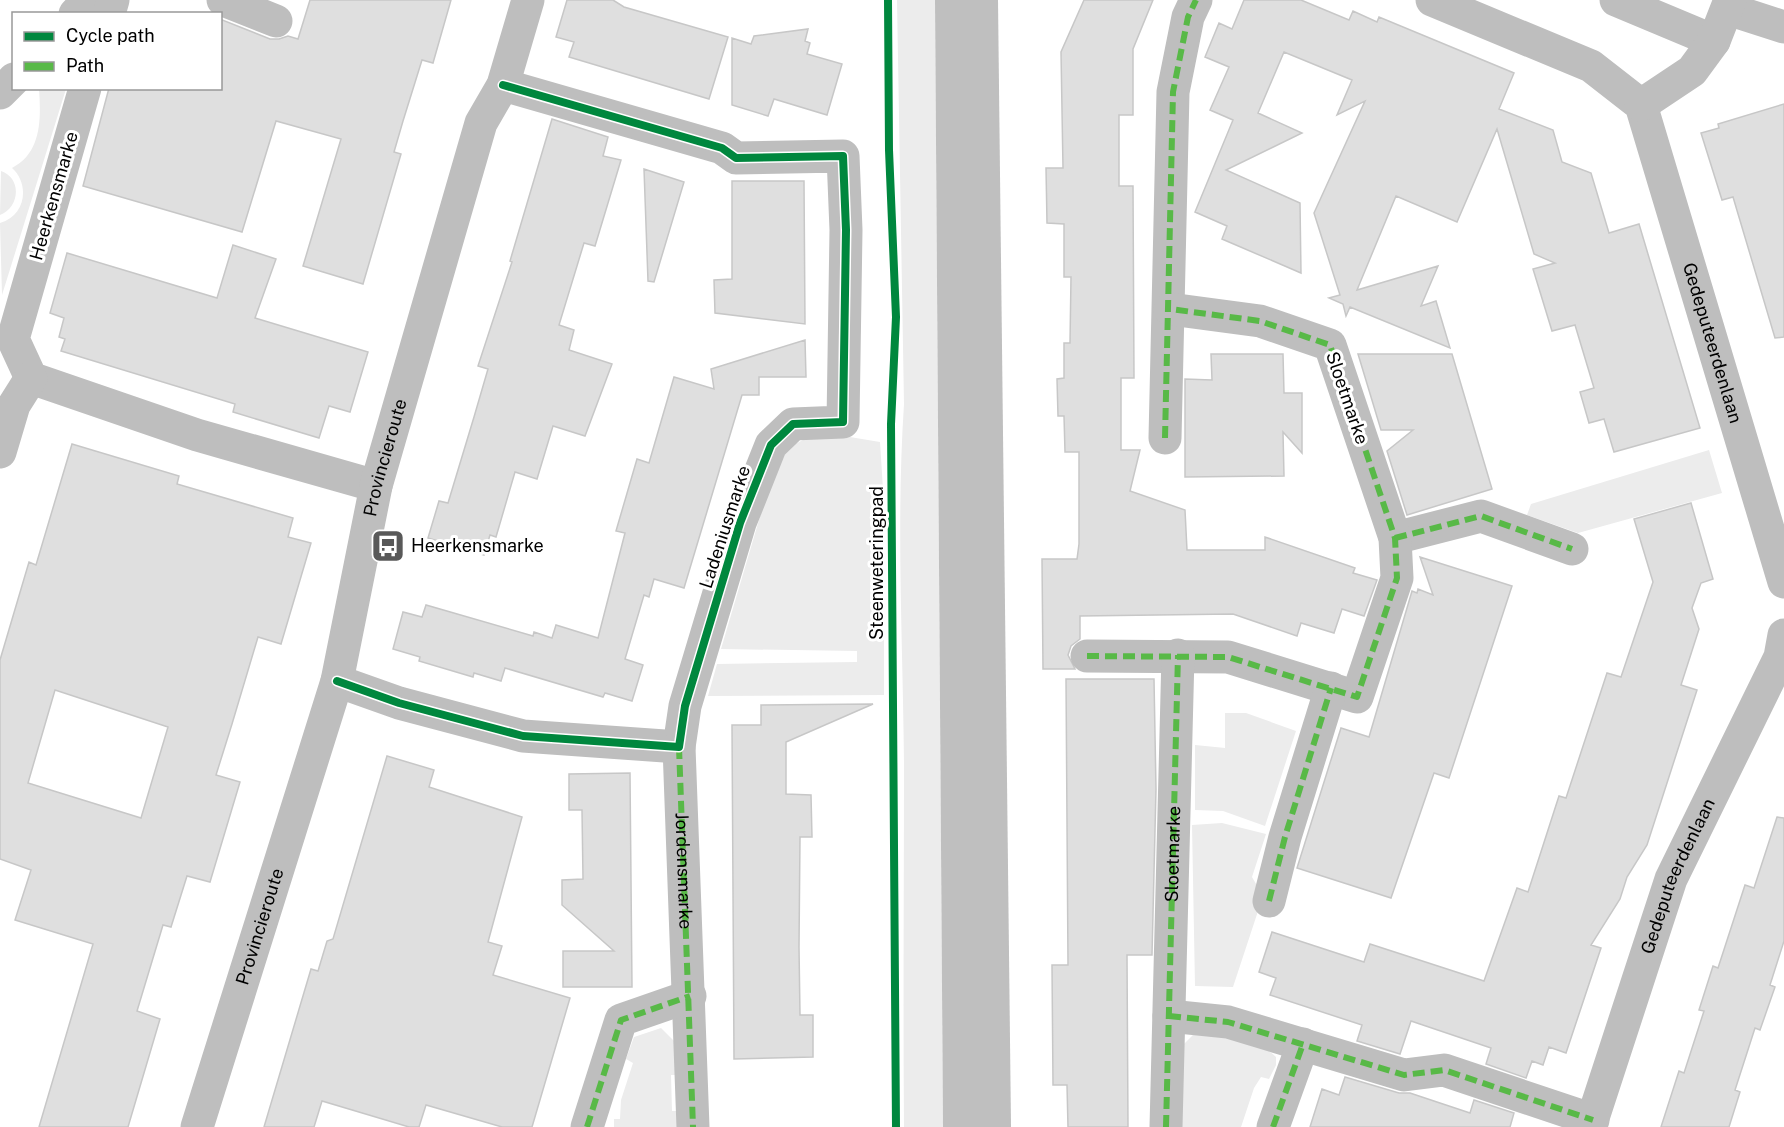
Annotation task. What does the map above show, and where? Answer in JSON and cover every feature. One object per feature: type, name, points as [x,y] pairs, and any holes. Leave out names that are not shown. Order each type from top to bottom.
[{"type":"street","points":[[77,12],[88,0]]},
{"type":"street","points":[[223,0],[276,21]]},
{"type":"street","name":"Provincieroute","points":[[197,1127],[337,681],[376,486],[481,123],[503,86],[528,0]]},
{"type":"street","points":[[1165,438],[1170,309],[1173,92],[1188,16],[1196,0]]},
{"type":"street","points":[[1432,0],[1591,66],[1641,105],[1692,71],[1714,41],[1729,5],[1784,27]]},
{"type":"street","points":[[1616,0],[1714,41]]},
{"type":"street","points":[[0,93],[12,81]]},
{"type":"street","name":"Ladeniusmarke","points":[[503,86],[722,148],[736,158],[843,156],[846,230],[843,422],[793,424],[771,445],[740,523],[685,706],[679,747]]},
{"type":"street","name":"Heerkensmarke","points":[[32,378],[7,337],[85,90]]},
{"type":"street","name":"Gedeputeerdenlaan","points":[[1641,105],[1784,582]]},
{"type":"street","name":"Sloetmarke","points":[[1087,656],[1228,657],[1357,697],[1397,578],[1395,538],[1329,345],[1260,321],[1170,309]]},
{"type":"street","points":[[0,452],[14,405],[32,378],[197,435],[376,486]]},
{"type":"street","points":[[1395,538],[1481,516],[1572,549]]},
{"type":"street","name":"Gedeputeerdenlaan","points":[[1592,1123],[1671,879],[1780,657],[1784,635]]},
{"type":"street","name":"Sloetmarke","points":[[1166,1127],[1178,655]]},
{"type":"street","points":[[337,681],[399,703],[523,735],[679,747]]},
{"type":"street","points":[[1269,901],[1285,837],[1330,688]]},
{"type":"street","name":"Jordensmarke","points":[[679,747],[690,996],[693,1127]]},
{"type":"street","points":[[587,1127],[621,1020],[690,996]]},
{"type":"street","points":[[1169,1016],[1228,1022],[1404,1075],[1444,1070],[1592,1123]]},
{"type":"street","points":[[1274,1127],[1303,1044]]},
{"type":"shaded area","points":[[897,0],[935,0],[943,1127],[904,1127],[904,763],[900,494],[904,404]]},
{"type":"shaded area","points":[[935,0],[998,0],[1011,1127],[943,1127]]},
{"type":"shaded area","points":[[39,90],[66,90],[2,295],[0,223],[9,219],[20,207],[23,191],[18,175],[12,168],[22,161],[34,144],[38,134]]},
{"type":"shaded area","points":[[1,171],[13,180],[16,193],[12,206],[0,215]]},
{"type":"shaded area","points":[[811,436],[844,436],[880,442],[884,505],[884,695],[708,696],[717,664],[857,662],[857,651],[721,649],[779,452]]},
{"type":"shaded area","points":[[1709,450],[1722,493],[1578,533],[1527,515],[1531,504]]},
{"type":"shaded area","points":[[1225,713],[1246,713],[1296,731],[1265,826],[1223,811],[1195,810],[1195,745],[1225,748]]},
{"type":"shaded area","points":[[1222,823],[1266,834],[1252,877],[1263,896],[1233,987],[1195,986],[1192,825]]},
{"type":"shaded area","points":[[661,1028],[678,1045],[677,1075],[671,1075],[672,1111],[678,1111],[678,1127],[614,1127],[614,1119],[620,1119],[621,1100],[633,1063],[626,1059],[634,1037]]},
{"type":"shaded area","points":[[1193,1035],[1247,1039],[1267,1049],[1276,1057],[1276,1065],[1269,1079],[1261,1077],[1254,1088],[1241,1127],[1177,1127],[1176,1052]]},
{"type":"building","points":[[310,0],[451,0],[433,63],[422,60],[403,121],[394,152],[401,154],[363,284],[303,266],[341,139],[276,121],[242,232],[83,186],[108,90],[222,90],[222,20],[270,39],[288,36],[298,39]]},
{"type":"building","points":[[567,0],[613,0],[624,7],[728,37],[709,99],[569,57],[574,42],[556,37]]},
{"type":"building","points":[[1084,0],[1153,0],[1133,49],[1133,115],[1119,115],[1119,186],[1133,186],[1134,378],[1121,378],[1121,450],[1140,450],[1130,491],[1185,510],[1187,550],[1265,550],[1265,537],[1355,568],[1353,573],[1377,580],[1364,616],[1342,609],[1334,633],[1301,623],[1297,636],[1233,614],[1080,616],[1080,639],[1071,646],[1068,655],[1075,669],[1043,669],[1042,559],[1077,559],[1079,544],[1079,452],[1065,452],[1064,416],[1058,416],[1057,379],[1064,378],[1064,343],[1070,343],[1071,277],[1064,277],[1064,224],[1047,223],[1046,168],[1063,168],[1061,52]]},
{"type":"building","points":[[1244,0],[1301,0],[1349,20],[1353,11],[1377,22],[1379,17],[1514,73],[1499,109],[1553,130],[1562,162],[1591,173],[1609,233],[1639,224],[1700,428],[1614,452],[1604,419],[1589,423],[1580,392],[1594,388],[1575,325],[1552,331],[1533,269],[1555,263],[1534,254],[1497,129],[1457,222],[1396,196],[1357,290],[1438,266],[1421,306],[1436,301],[1450,348],[1350,307],[1346,316],[1343,304],[1329,298],[1340,295],[1314,213],[1365,101],[1337,115],[1352,80],[1284,52],[1258,113],[1302,133],[1226,170],[1300,203],[1301,273],[1222,239],[1227,226],[1195,212],[1233,120],[1210,110],[1229,67],[1205,57],[1219,23],[1232,29]]},
{"type":"building","points":[[808,29],[805,41],[810,43],[807,54],[842,64],[827,115],[774,99],[768,116],[732,105],[732,38],[751,44],[754,36]]},
{"type":"building","points":[[1784,104],[1784,337],[1775,338],[1733,197],[1722,200],[1701,133],[1719,128],[1718,124]]},
{"type":"building","points":[[552,119],[608,137],[603,156],[621,160],[595,246],[584,243],[559,325],[574,330],[569,350],[612,364],[585,436],[553,426],[537,479],[515,472],[496,537],[490,535],[484,555],[428,538],[439,501],[448,503],[474,417],[488,369],[478,366],[512,262],[510,261]]},
{"type":"building","points":[[644,169],[684,182],[654,282],[648,281]]},
{"type":"building","points":[[732,181],[804,181],[805,324],[715,313],[714,280],[732,279]]},
{"type":"building","points":[[233,245],[276,259],[255,318],[368,352],[350,412],[329,406],[319,438],[233,412],[235,404],[61,351],[65,339],[59,337],[64,318],[50,313],[67,253],[217,298]]},
{"type":"building","points":[[805,340],[806,377],[759,377],[759,395],[742,395],[684,588],[654,579],[649,597],[644,595],[625,659],[643,665],[632,701],[605,693],[603,697],[505,668],[501,681],[474,673],[473,677],[419,661],[420,657],[393,649],[403,612],[422,617],[426,605],[533,636],[534,632],[552,638],[556,625],[598,638],[625,533],[616,531],[637,459],[649,463],[674,377],[714,389],[711,369]]},
{"type":"building","points":[[1211,354],[1283,354],[1284,393],[1302,393],[1302,453],[1283,432],[1284,476],[1185,477],[1185,379],[1212,380]]},
{"type":"building","points":[[1358,354],[1452,354],[1492,489],[1407,515],[1387,451],[1413,430],[1381,430]]},
{"type":"building","points":[[72,444],[179,476],[177,484],[293,518],[288,537],[311,543],[281,644],[258,637],[216,775],[240,782],[210,882],[187,876],[171,927],[163,925],[137,1011],[160,1019],[128,1127],[39,1127],[93,944],[15,920],[31,870],[0,859],[0,660],[29,562],[36,565]],"holes":[[[55,690],[168,727],[141,818],[28,783]]]},
{"type":"building","points":[[1691,503],[1713,579],[1701,583],[1692,608],[1699,629],[1681,685],[1697,690],[1647,845],[1627,877],[1620,899],[1591,945],[1601,948],[1566,1053],[1549,1047],[1543,1065],[1532,1061],[1526,1078],[1486,1064],[1491,1048],[1411,1021],[1400,1054],[1357,1041],[1362,1025],[1270,995],[1276,978],[1259,972],[1272,932],[1364,962],[1370,944],[1484,981],[1517,888],[1528,892],[1559,796],[1566,798],[1607,673],[1621,677],[1653,582],[1634,519]]},
{"type":"building","points":[[1420,557],[1512,586],[1449,778],[1434,773],[1391,898],[1297,868],[1341,728],[1369,737],[1412,591],[1417,593],[1418,589],[1433,595]]},
{"type":"building","points":[[1066,679],[1154,679],[1156,789],[1152,955],[1127,955],[1128,1127],[1068,1127],[1067,1085],[1053,1085],[1052,965],[1068,965]]},
{"type":"building","points":[[873,704],[786,742],[786,794],[811,795],[812,837],[800,837],[799,947],[800,1015],[813,1015],[813,1057],[734,1059],[732,725],[761,725],[761,705]]},
{"type":"building","points":[[387,756],[434,770],[429,787],[522,817],[488,942],[502,946],[493,975],[570,998],[532,1127],[502,1127],[426,1105],[419,1127],[409,1127],[322,1101],[314,1127],[264,1127],[311,969],[318,971],[327,941],[333,939]]},
{"type":"building","points":[[630,773],[632,987],[563,987],[563,951],[614,951],[562,905],[562,880],[583,879],[582,810],[569,810],[569,774]]},
{"type":"building","points":[[1777,817],[1784,818],[1784,941],[1770,985],[1775,987],[1760,1030],[1755,1028],[1735,1090],[1740,1092],[1729,1127],[1661,1127],[1679,1071],[1684,1073],[1704,1011],[1699,1010],[1713,966],[1718,968],[1745,885],[1754,888]]},
{"type":"building","points":[[1345,1077],[1399,1093],[1410,1093],[1470,1113],[1474,1100],[1514,1113],[1510,1127],[1310,1127],[1322,1089],[1339,1095]]},
{"type":"marked path","points":[[1165,438],[1173,92],[1188,17],[1196,0]]},
{"type":"marked path","points":[[1087,656],[1228,657],[1357,697],[1397,578],[1395,538],[1330,345],[1260,321],[1170,309]]},
{"type":"marked path","points":[[1395,538],[1481,516],[1572,549]]},
{"type":"marked path","points":[[1166,1127],[1178,655]]},
{"type":"marked path","points":[[1269,901],[1285,837],[1331,688]]},
{"type":"marked path","points":[[679,747],[693,1127]]},
{"type":"marked path","points":[[587,1127],[621,1020],[690,996]]},
{"type":"marked path","points":[[1169,1016],[1228,1022],[1404,1075],[1444,1070],[1593,1120]]},
{"type":"marked path","points":[[1273,1127],[1303,1044]]},
{"type":"cycle path","name":"Steenweteringpad","points":[[888,0],[889,150],[896,317],[891,424],[896,1127]]},
{"type":"cycle path","points":[[337,681],[399,703],[523,736],[679,747],[685,706],[740,523],[771,445],[793,424],[843,422],[846,230],[843,156],[736,158],[722,148],[503,85]]},
{"type":"place","name":"Heerkensmarke","points":[[388,546]]}]
